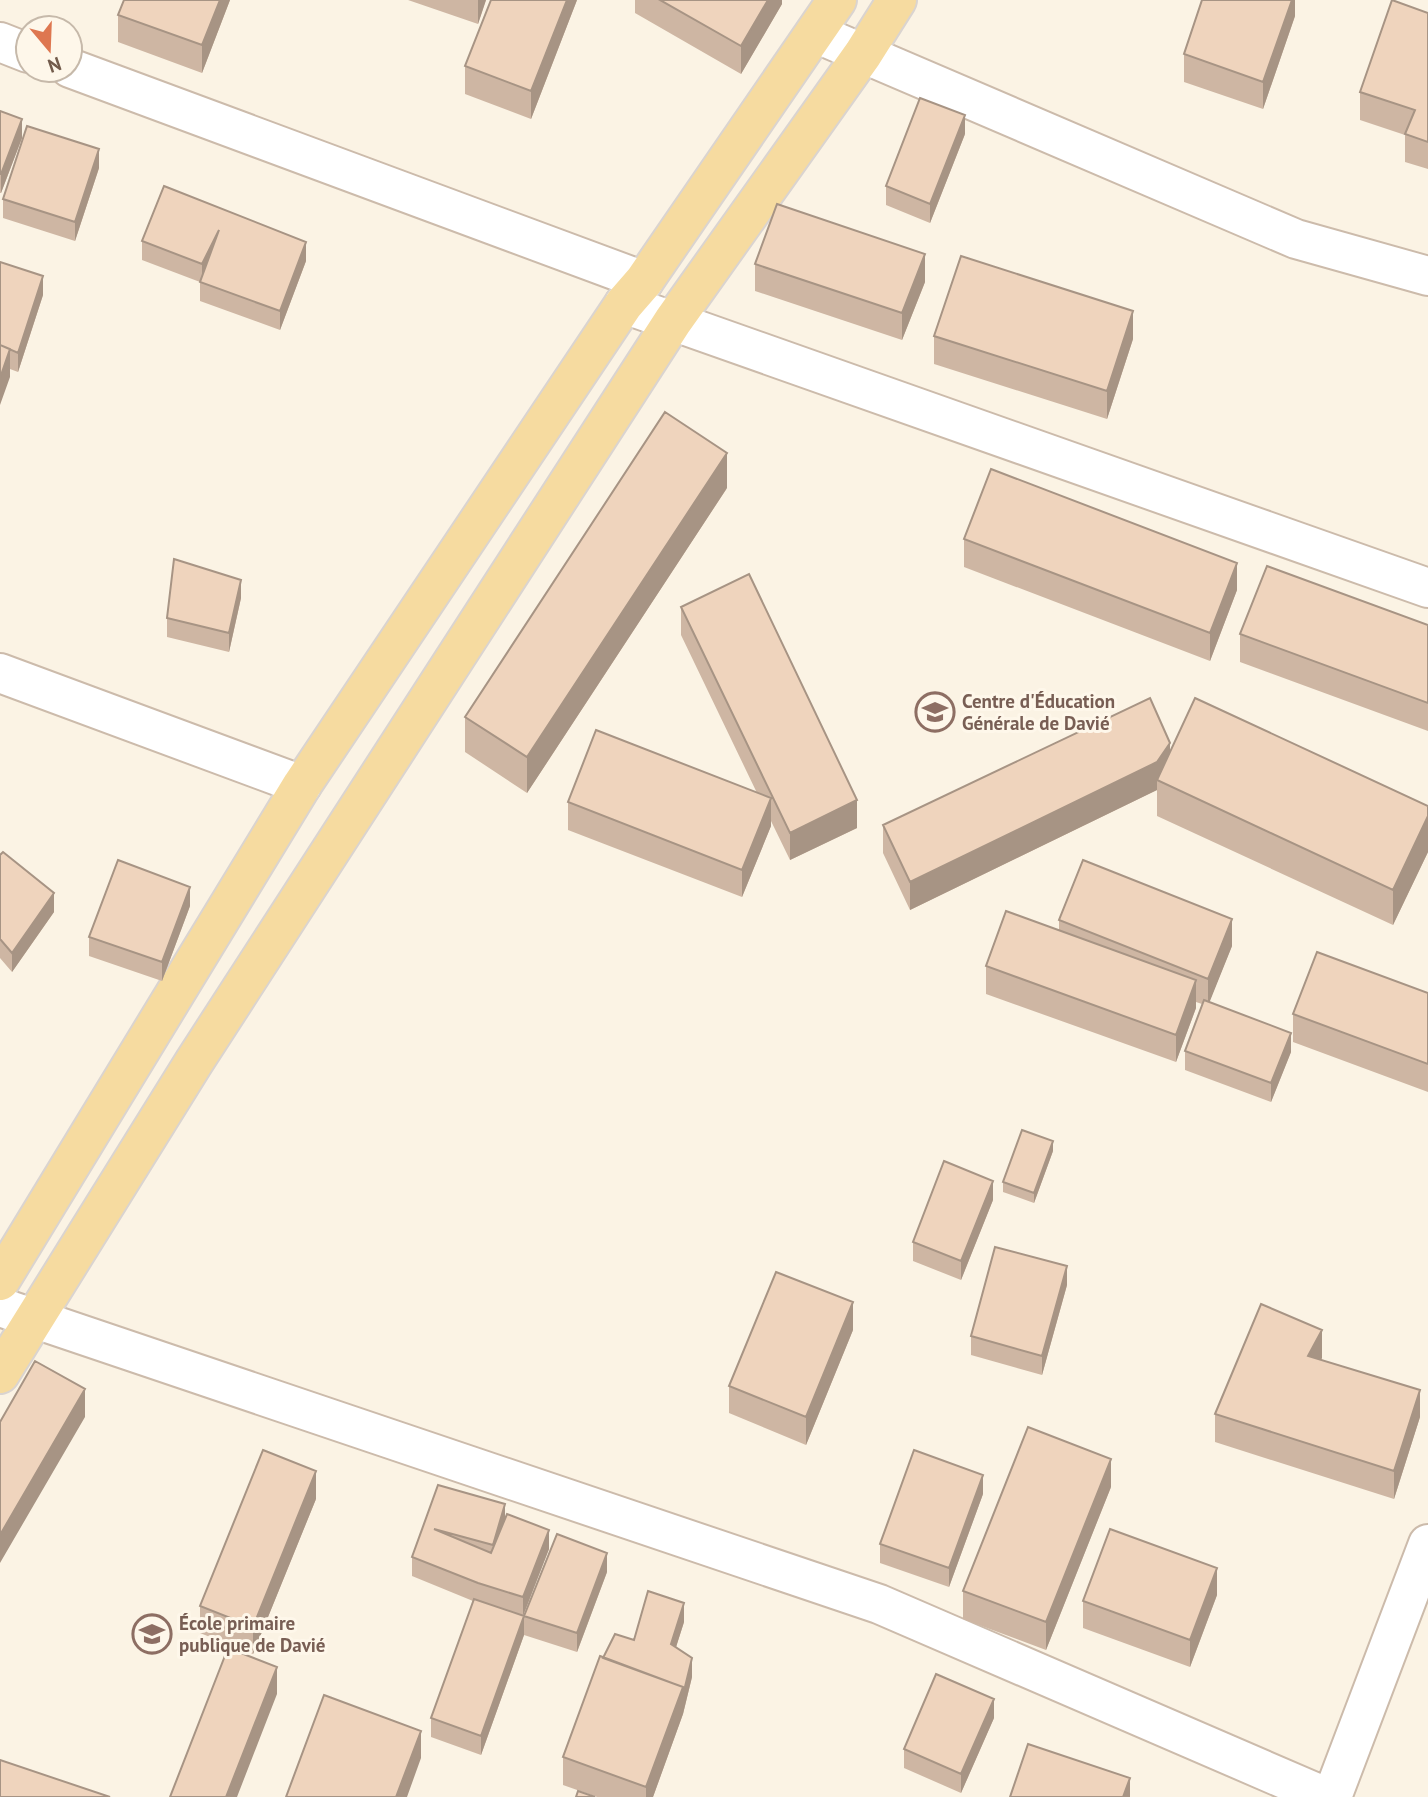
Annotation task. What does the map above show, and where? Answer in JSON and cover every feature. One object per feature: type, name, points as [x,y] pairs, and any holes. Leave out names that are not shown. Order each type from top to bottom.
[{"type":"main road","points":[[0,1281],[302,785],[634,292],[837,0]]},
{"type":"main road","points":[[0,1374],[16,1313],[384,765],[673,321],[863,54],[897,0]]},
{"type":"street","points":[[815,33],[1296,239],[1428,276]]},
{"type":"street","points":[[84,74],[634,292],[673,321],[1428,588]]},
{"type":"street","points":[[0,673],[302,785]]},
{"type":"street","points":[[16,1313],[454,1458],[879,1604],[1326,1797]]},
{"type":"street","points":[[1332,1797],[1428,1544]]},
{"type":"building","points":[[124,0],[220,0],[202,45],[118,15]]},
{"type":"building","points":[[491,0],[567,0],[531,91],[465,66]]},
{"type":"building","points":[[660,0],[768,0],[741,46]]},
{"type":"building","points":[[1202,0],[1292,0],[1263,82],[1184,54]]},
{"type":"building","points":[[1392,0],[1428,13],[1428,142],[1405,134],[1415,110],[1360,92]]},
{"type":"building","points":[[920,98],[965,115],[930,204],[886,186]]},
{"type":"building","points":[[0,111],[22,119],[1,174],[0,174]]},
{"type":"building","points":[[27,126],[99,149],[75,222],[3,199]]},
{"type":"building","points":[[164,186],[306,242],[280,311],[200,282],[219,230],[202,264],[142,241]]},
{"type":"building","points":[[777,204],[925,254],[902,313],[755,264]]},
{"type":"building","points":[[961,256],[1133,311],[1107,391],[934,336]]},
{"type":"building","points":[[0,262],[43,276],[18,353],[0,345]]},
{"type":"building","points":[[0,345],[10,349],[0,378]]},
{"type":"building","points":[[665,412],[727,453],[527,757],[465,717]]},
{"type":"building","points":[[991,469],[1237,563],[1210,633],[964,539]]},
{"type":"building","points":[[174,559],[241,580],[229,633],[167,618]]},
{"type":"building","points":[[1267,566],[1428,625],[1428,703],[1240,634]]},
{"type":"building","points":[[749,574],[857,800],[790,833],[681,607]]},
{"type":"building","points":[[1150,698],[1170,743],[1157,762],[910,882],[883,825]]},
{"type":"building","points":[[1195,698],[1428,806],[1428,816],[1393,890],[1157,780]]},
{"type":"building","points":[[596,730],[771,798],[742,870],[568,802]]},
{"type":"building","points":[[3,852],[54,893],[12,953],[0,939],[0,855]]},
{"type":"building","points":[[118,860],[190,887],[162,962],[89,937]]},
{"type":"building","points":[[1083,860],[1232,919],[1208,979],[1059,920]]},
{"type":"building","points":[[1006,911],[1196,980],[1176,1035],[986,966]]},
{"type":"building","points":[[1317,952],[1428,993],[1428,1064],[1293,1014]]},
{"type":"building","points":[[1204,1000],[1291,1033],[1271,1083],[1185,1051]]},
{"type":"building","points":[[1022,1130],[1053,1141],[1034,1193],[1003,1182]]},
{"type":"building","points":[[944,1161],[993,1181],[961,1261],[913,1242]]},
{"type":"building","points":[[995,1247],[1067,1266],[1042,1356],[971,1336]]},
{"type":"building","points":[[776,1272],[853,1302],[806,1417],[729,1386]]},
{"type":"building","points":[[1261,1304],[1322,1330],[1308,1356],[1420,1390],[1394,1471],[1215,1414]]},
{"type":"building","points":[[35,1361],[85,1389],[0,1535],[0,1422]]},
{"type":"building","points":[[1028,1427],[1111,1459],[1046,1622],[963,1591]]},
{"type":"building","points":[[263,1450],[316,1471],[253,1627],[200,1606]]},
{"type":"building","points":[[914,1450],[983,1475],[949,1568],[880,1544]]},
{"type":"building","points":[[438,1485],[505,1504],[493,1545],[434,1529],[491,1553],[507,1514],[549,1530],[523,1597],[412,1557]]},
{"type":"building","points":[[1110,1529],[1217,1568],[1190,1640],[1083,1601]]},
{"type":"building","points":[[557,1534],[607,1553],[577,1633],[524,1616]]},
{"type":"building","points":[[648,1591],[684,1603],[671,1644],[692,1658],[683,1695],[683,1687],[603,1658],[615,1634],[634,1640]]},
{"type":"building","points":[[474,1599],[524,1616],[481,1736],[431,1718]]},
{"type":"building","points":[[228,1648],[277,1667],[226,1797],[170,1797]]},
{"type":"building","points":[[600,1656],[683,1687],[646,1787],[563,1757]]},
{"type":"building","points":[[936,1674],[994,1699],[961,1774],[904,1749]]},
{"type":"building","points":[[324,1695],[421,1731],[396,1797],[286,1797]]},
{"type":"building","points":[[1028,1744],[1130,1778],[1123,1797],[1010,1797]]},
{"type":"building","points":[[0,1760],[110,1797],[0,1797]]},
{"type":"building","points":[[578,1791],[595,1797],[576,1797]]},
{"type":"place","name":"Centre d'Éducation Générale de Davié","points":[[935,712]]},
{"type":"place","name":"École primaire publique de Davié","points":[[152,1634]]}]
